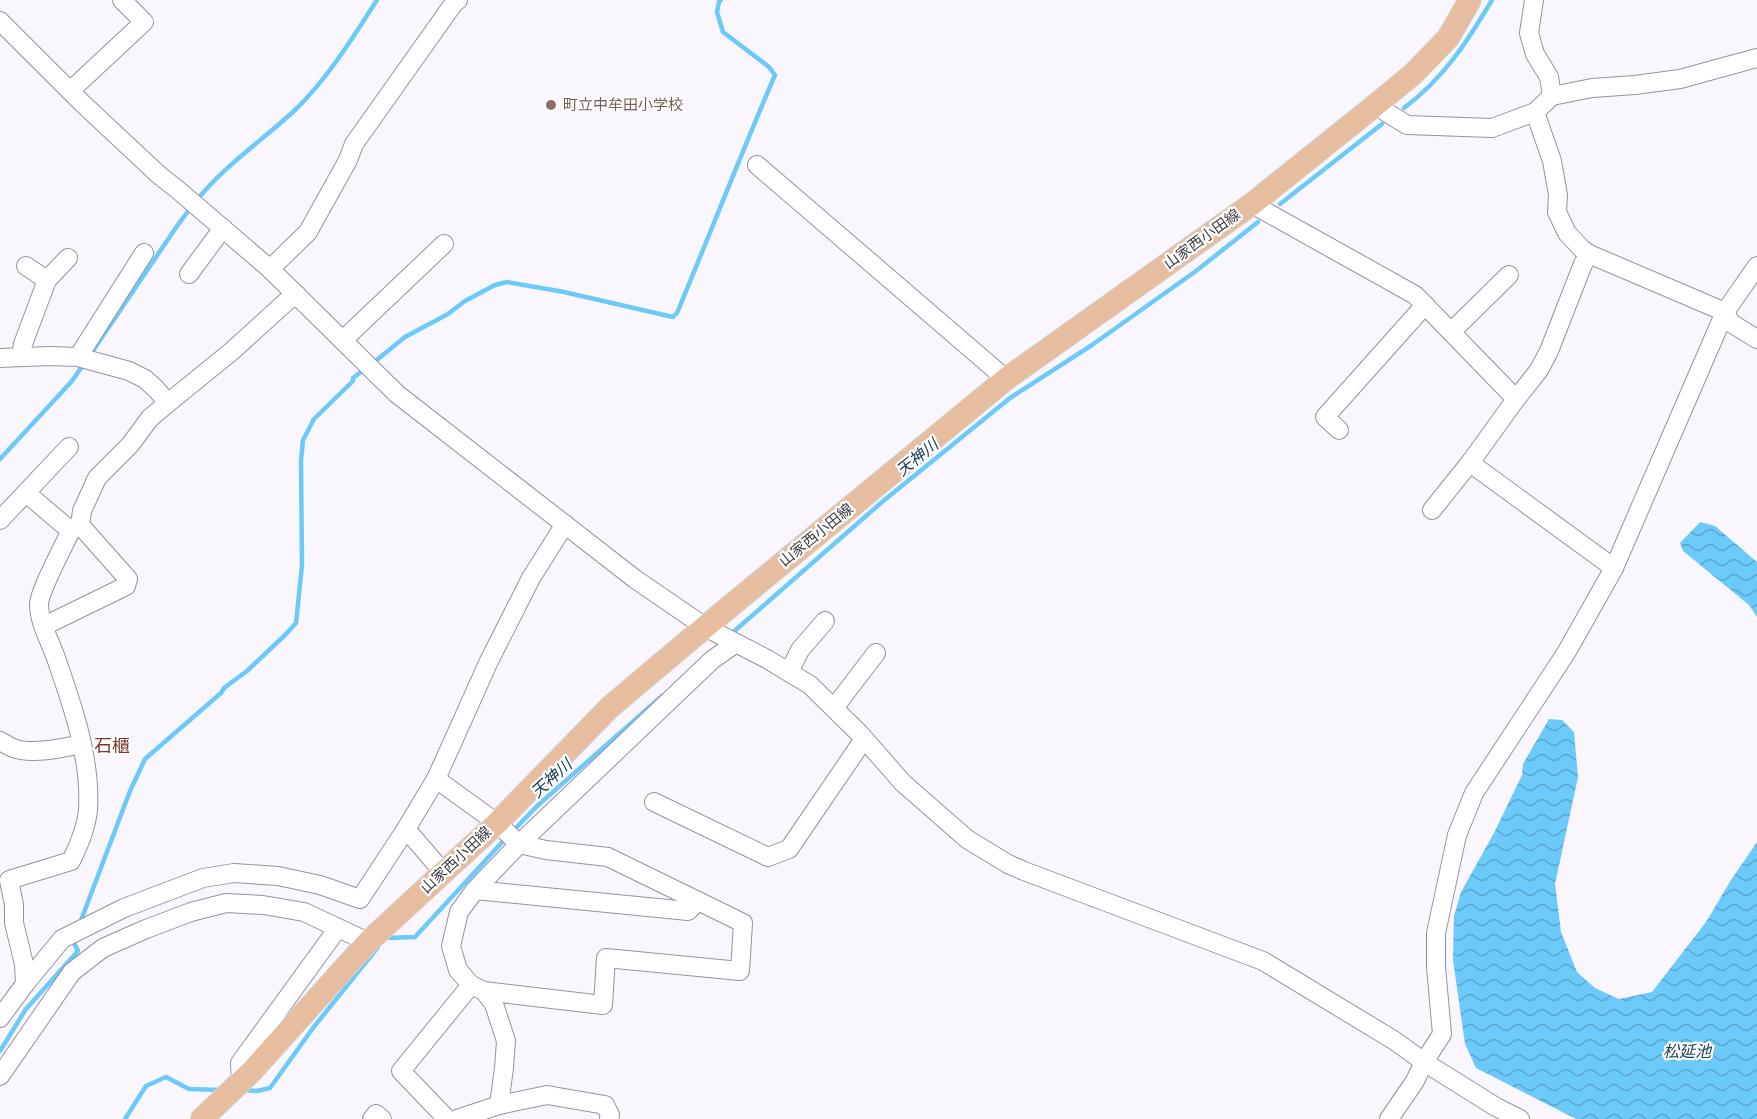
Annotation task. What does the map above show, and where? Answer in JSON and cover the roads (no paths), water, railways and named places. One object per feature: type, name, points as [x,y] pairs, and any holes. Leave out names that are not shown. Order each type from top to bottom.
[{"type":"main road","name":"山家西小田線","points":[[202,1119],[241,1082],[368,942],[497,823],[610,707],[1006,379],[1252,204],[1378,104],[1413,74],[1448,38],[1470,0]]},
{"type":"street","points":[[70,91],[144,22],[122,0]]},
{"type":"street","points":[[1534,0],[1529,33],[1531,43],[1549,77],[1552,96]]},
{"type":"street","points":[[270,269],[308,232],[348,160],[354,144],[454,1]]},
{"type":"street","points":[[0,21],[159,175],[270,269],[397,394],[635,579],[705,627],[810,685],[864,739],[903,783],[967,839],[1008,864],[1263,961],[1395,1041],[1496,1107],[1520,1119]]},
{"type":"street","points":[[1378,104],[1407,125],[1492,128],[1535,112],[1552,96],[1592,88],[1680,79],[1757,58]]},
{"type":"street","points":[[1535,112],[1552,161],[1558,195],[1557,212],[1567,233],[1582,249],[1725,312],[1731,323],[1757,339]]},
{"type":"street","points":[[757,165],[1006,379]]},
{"type":"street","points":[[1252,204],[1415,295],[1516,399]]},
{"type":"street","points":[[189,274],[222,228]]},
{"type":"street","points":[[343,340],[444,244]]},
{"type":"street","points":[[78,357],[144,253]]},
{"type":"street","points":[[1432,510],[1539,370],[1589,254]]},
{"type":"street","points":[[21,357],[23,344],[47,280],[68,258]]},
{"type":"street","points":[[26,266],[47,280]]},
{"type":"street","points":[[1389,1119],[1415,1081],[1442,1034],[1436,967],[1436,933],[1457,835],[1474,793],[1566,653],[1614,568],[1725,312],[1757,266]]},
{"type":"street","points":[[1451,332],[1509,275]]},
{"type":"street","points":[[25,984],[24,964],[14,922],[14,905],[9,880],[71,861],[88,811],[88,781],[82,744],[57,659],[40,616],[39,600],[97,478],[130,445],[150,418],[232,351],[287,301],[297,295]]},
{"type":"street","points":[[1339,430],[1325,417],[1425,305]]},
{"type":"street","points":[[0,358],[78,357],[145,379],[168,403]]},
{"type":"street","points":[[0,520],[69,447]]},
{"type":"street","points":[[1472,460],[1478,468],[1614,568]]},
{"type":"street","points":[[26,493],[75,528],[128,579],[126,586],[44,626]]},
{"type":"street","points":[[32,1029],[2,1015],[62,939],[124,908],[203,878],[234,873],[278,876],[320,885],[360,899],[436,779],[489,661],[520,599],[565,524]]},
{"type":"street","points":[[789,672],[800,651],[825,621]]},
{"type":"street","points":[[499,1105],[506,1041],[494,1004],[458,970],[451,946],[459,912],[475,890],[519,844],[712,660],[736,643]]},
{"type":"street","points":[[834,708],[876,653]]},
{"type":"street","points":[[654,802],[768,856],[789,849],[864,739]]},
{"type":"street","points":[[0,741],[14,749],[35,751],[82,744]]},
{"type":"street","points":[[436,779],[497,823],[519,844],[546,850],[608,857],[743,923],[740,971],[606,958],[603,1005],[478,988]]},
{"type":"street","points":[[406,829],[443,872]]},
{"type":"street","points":[[475,890],[688,911],[698,901]]},
{"type":"street","points":[[0,1076],[72,972],[103,948],[191,912],[226,903],[263,905],[304,912],[368,942]]},
{"type":"street","points":[[241,1082],[240,1063],[338,928]]},
{"type":"street","points":[[447,1119],[401,1071],[478,988]]},
{"type":"street","points":[[457,1119],[499,1105],[547,1095],[606,1105],[610,1115],[609,1119]]},
{"type":"street","points":[[372,1119],[376,1114],[382,1119]]},
{"type":"water","points":[[1700,522],[1715,526],[1757,562],[1757,617],[1749,605],[1683,551],[1680,543]]},
{"type":"water","name":"松延池","points":[[1549,719],[1562,720],[1574,732],[1578,777],[1555,884],[1561,932],[1577,972],[1595,988],[1619,999],[1652,992],[1706,922],[1757,842],[1757,1119],[1576,1119],[1476,1068],[1465,1044],[1453,960],[1454,916],[1461,892],[1494,833],[1522,775],[1523,764]]},
{"type":"waterway","points":[[197,200],[219,176],[307,98],[339,58],[377,0]]},
{"type":"waterway","points":[[373,363],[405,337],[448,314],[465,301],[495,285],[507,282],[564,292],[673,317],[677,313],[775,75],[769,67],[723,32],[717,12],[721,0]]},
{"type":"waterway","points":[[1404,108],[1443,72],[1492,0]]},
{"type":"waterway","points":[[1280,204],[1382,124]]},
{"type":"waterway","points":[[90,355],[192,206]]},
{"type":"waterway","name":"天神川","points":[[731,634],[882,502],[1010,398],[1092,345],[1196,271],[1258,222]]},
{"type":"waterway","points":[[0,459],[72,381],[85,362]]},
{"type":"waterway","points":[[80,923],[130,791],[145,759],[224,688],[247,671],[296,623],[302,565],[301,461],[303,440],[314,419],[353,381],[353,378],[366,368]]},
{"type":"waterway","name":"天神川","points":[[513,831],[537,806],[662,696]]},
{"type":"waterway","name":"天神川","points":[[386,938],[415,937],[507,837]]},
{"type":"waterway","points":[[0,1051],[26,1009],[78,951],[74,939]]},
{"type":"waterway","name":"天神川","points":[[243,1090],[257,1091],[270,1088],[313,1028],[378,947]]},
{"type":"waterway","name":"天神川","points":[[125,1119],[146,1086],[166,1077],[189,1089],[220,1090]]},
{"type":"place","name":"町立中牟田小学校","points":[[551,105]]},
{"type":"district","name":"石櫃","points":[[112,746]]}]
